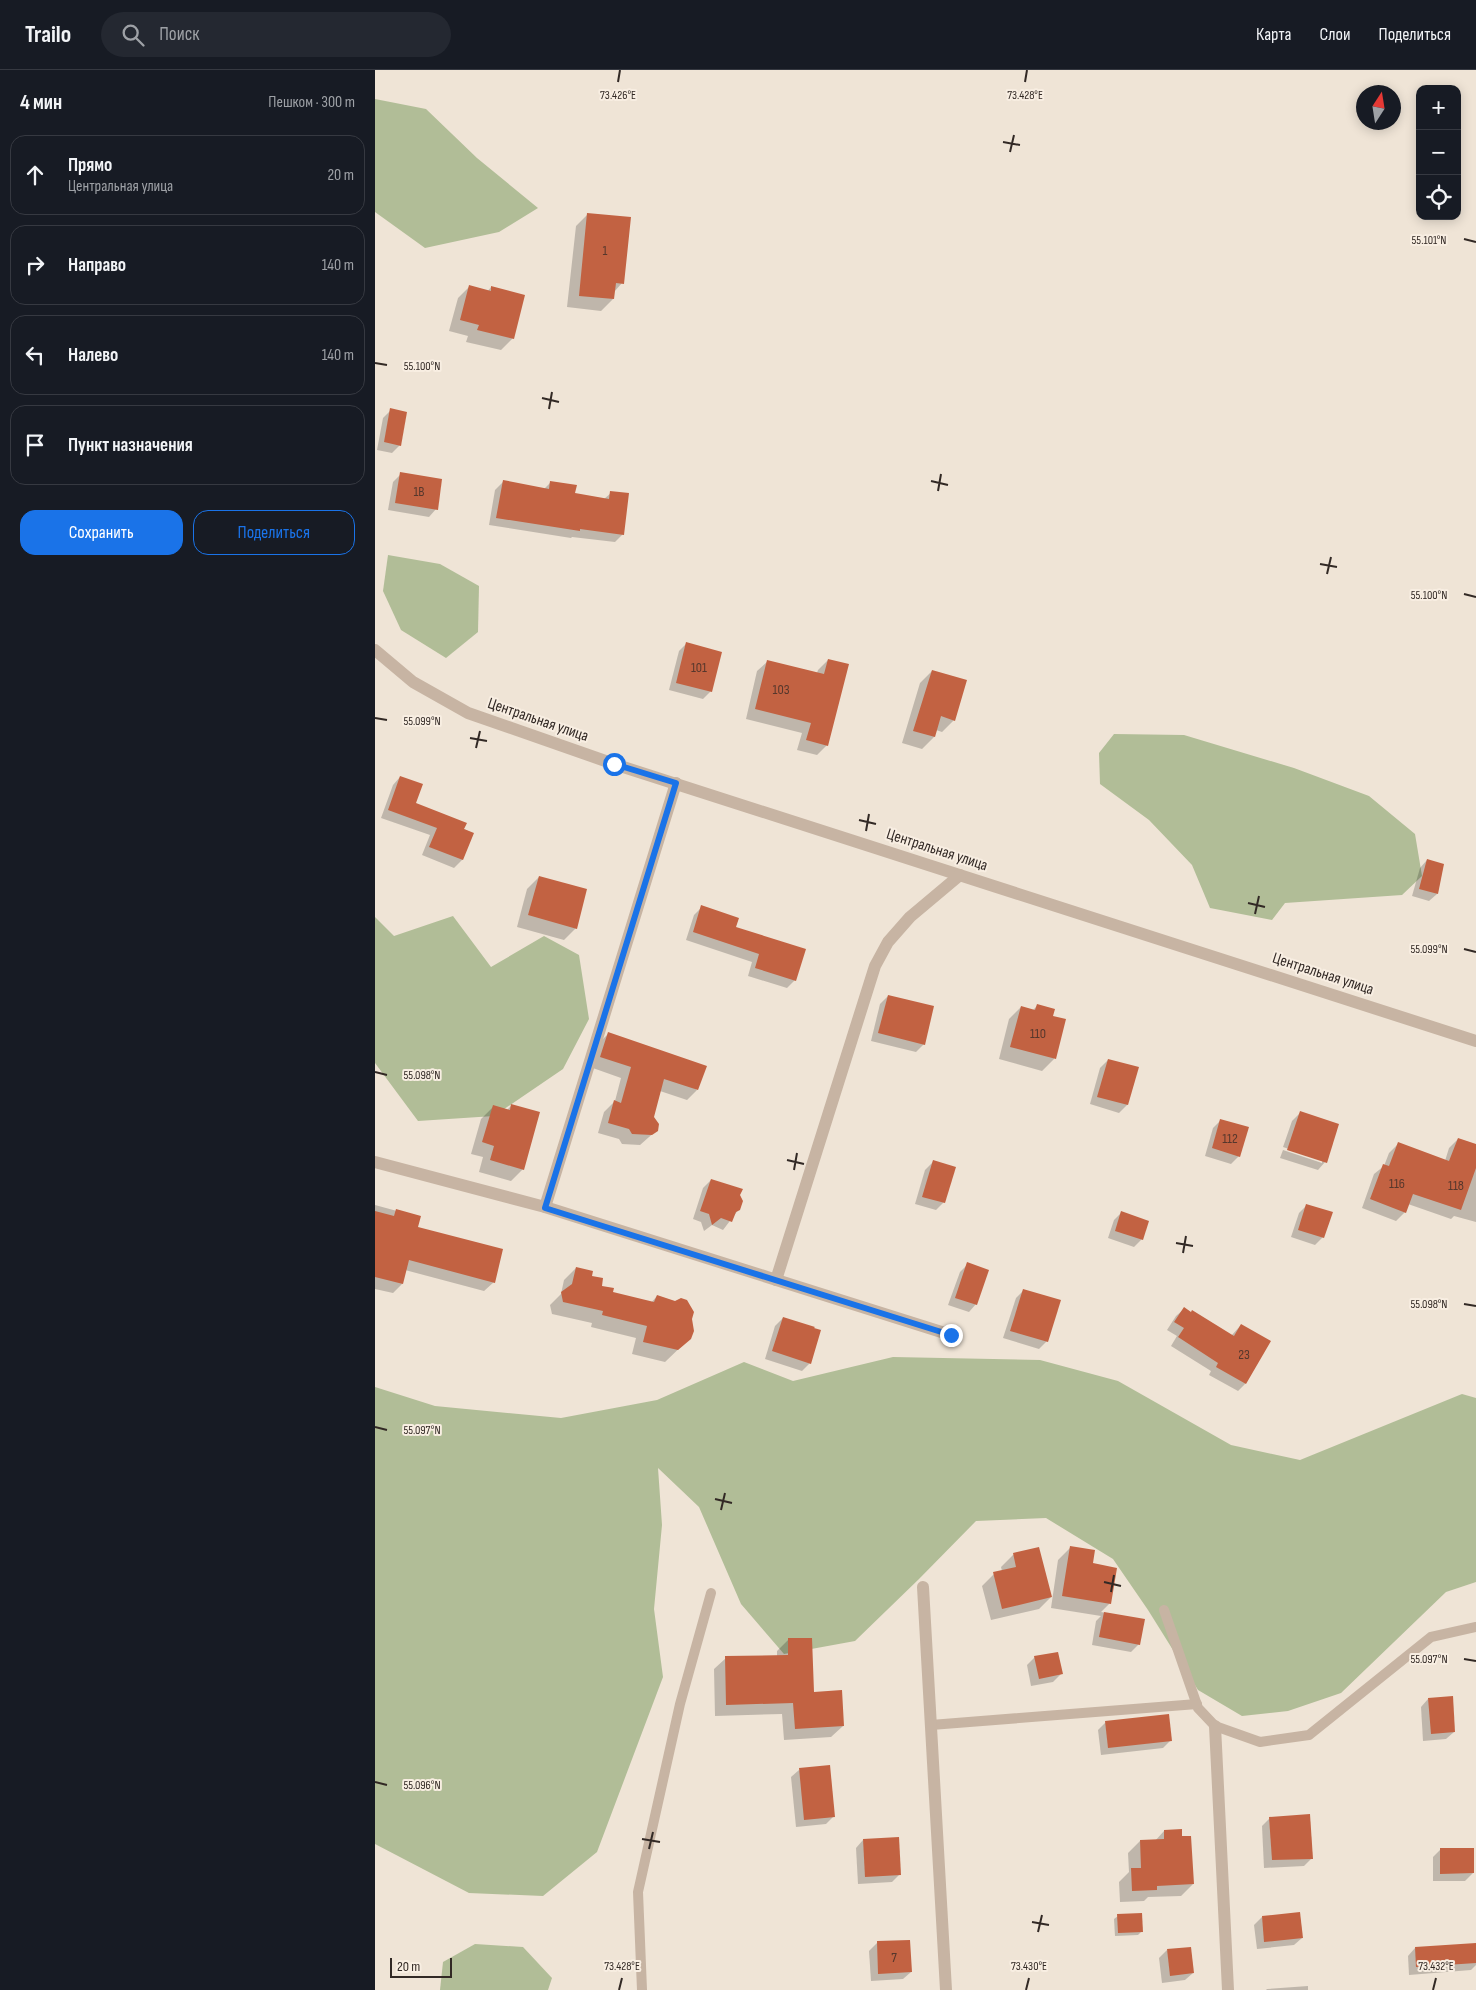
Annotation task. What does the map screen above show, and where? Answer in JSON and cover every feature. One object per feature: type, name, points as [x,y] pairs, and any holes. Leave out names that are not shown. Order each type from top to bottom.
[{"type":"street","name":"Центральная улица","points":[[375,650],[413,682],[469,713],[614,764],[1476,1041]]},
{"type":"street","points":[[545,1208],[676,783]]},
{"type":"street","points":[[776,1280],[875,966],[888,942],[910,918],[960,875]]},
{"type":"street","points":[[375,1162],[545,1208],[951,1335]]},
{"type":"street","points":[[923,1587],[947,1990]]},
{"type":"street","points":[[1215,1726],[1228,1990]]},
{"type":"lane","points":[[642,1990],[638,1892],[681,1704],[711,1593]]},
{"type":"lane","points":[[1165,1610],[1198,1708],[1215,1726],[1260,1742],[1309,1735],[1431,1637],[1476,1628]]},
{"type":"lane","points":[[931,1725],[1197,1704]]},
{"type":"green space","points":[[375,99],[426,109],[477,158],[538,208],[499,232],[425,248],[375,212]]},
{"type":"green space","points":[[388,555],[440,564],[479,586],[478,632],[446,658],[401,630],[383,591]]},
{"type":"green space","points":[[1114,734],[1184,735],[1294,768],[1369,796],[1415,834],[1422,876],[1402,895],[1285,903],[1272,920],[1210,908],[1192,865],[1149,820],[1100,784],[1099,753]]},
{"type":"green space","points":[[453,916],[491,967],[544,936],[579,955],[589,1019],[563,1069],[494,1116],[418,1121],[375,1063],[375,917],[394,936]]},
{"type":"green space","points":[[893,1357],[1040,1360],[1118,1381],[1231,1445],[1300,1460],[1462,1394],[1476,1398],[1476,1582],[1446,1592],[1341,1693],[1288,1711],[1242,1716],[1198,1690],[1148,1610],[1113,1559],[1046,1518],[976,1521],[855,1641],[784,1654],[741,1604],[699,1507],[658,1468],[662,1525],[654,1609],[663,1677],[597,1852],[543,1896],[469,1893],[375,1844],[375,1387],[435,1406],[561,1418],[657,1400],[744,1362],[793,1381]]},
{"type":"green space","points":[[475,1944],[523,1947],[552,1978],[548,1990],[440,1990],[443,1962]]},
{"type":"building","points":[[587,213],[631,217],[624,284],[616,283],[614,299],[579,296]]},
{"type":"building","points":[[469,285],[491,291],[491,286],[525,295],[514,339],[477,330],[479,325],[460,320]]},
{"type":"building","points":[[390,408],[407,412],[401,446],[384,442]]},
{"type":"building","points":[[400,472],[442,479],[438,510],[395,503]]},
{"type":"building","points":[[503,480],[549,489],[550,481],[577,485],[575,493],[609,499],[610,491],[629,493],[624,535],[580,529],[580,531],[496,518]]},
{"type":"building","points":[[686,642],[722,652],[712,692],[676,683]]},
{"type":"building","points":[[828,659],[849,664],[828,746],[806,740],[811,723],[755,709],[767,660],[824,674]]},
{"type":"building","points":[[932,670],[967,680],[955,721],[941,716],[935,737],[913,731]]},
{"type":"building","points":[[400,776],[423,784],[416,803],[467,823],[464,829],[474,833],[463,860],[429,847],[437,828],[388,810]]},
{"type":"building","points":[[1427,859],[1444,864],[1438,894],[1419,889]]},
{"type":"building","points":[[539,876],[587,889],[577,929],[528,915]]},
{"type":"building","points":[[701,905],[739,918],[736,927],[806,949],[796,981],[755,968],[759,954],[693,932]]},
{"type":"building","points":[[888,995],[934,1006],[925,1045],[878,1033]]},
{"type":"building","points":[[1037,1004],[1055,1009],[1053,1016],[1066,1019],[1056,1059],[1010,1047],[1021,1006],[1035,1010]]},
{"type":"building","points":[[608,1032],[707,1066],[698,1090],[664,1079],[654,1117],[659,1124],[658,1131],[652,1135],[632,1134],[629,1129],[608,1123],[614,1100],[621,1103],[631,1067],[600,1057]]},
{"type":"building","points":[[1108,1059],[1139,1067],[1128,1105],[1097,1097]]},
{"type":"building","points":[[511,1104],[540,1112],[524,1170],[490,1160],[494,1146],[482,1142],[493,1105],[510,1110]]},
{"type":"building","points":[[1300,1111],[1339,1124],[1327,1163],[1287,1150]]},
{"type":"building","points":[[1220,1119],[1249,1127],[1240,1157],[1212,1148]]},
{"type":"building","points":[[1458,1138],[1476,1144],[1476,1168],[1461,1210],[1413,1194],[1406,1213],[1370,1199],[1383,1164],[1389,1166],[1398,1142],[1449,1161]]},
{"type":"building","points":[[933,1160],[956,1167],[945,1203],[922,1197]]},
{"type":"building","points":[[711,1179],[743,1189],[740,1195],[743,1201],[740,1210],[736,1212],[732,1222],[721,1218],[712,1225],[709,1214],[700,1211]]},
{"type":"building","points":[[1306,1204],[1333,1212],[1324,1238],[1298,1230]]},
{"type":"building","points":[[396,1209],[421,1216],[418,1227],[503,1249],[495,1283],[409,1260],[403,1284],[375,1277],[375,1211],[394,1216]]},
{"type":"building","points":[[1121,1211],[1149,1221],[1143,1240],[1115,1231]]},
{"type":"building","points":[[967,1262],[989,1270],[977,1305],[955,1298]]},
{"type":"building","points":[[576,1267],[593,1271],[592,1276],[603,1278],[602,1286],[614,1288],[613,1292],[654,1302],[657,1295],[675,1301],[681,1298],[687,1300],[694,1312],[692,1319],[694,1331],[691,1339],[678,1350],[643,1342],[647,1326],[602,1315],[603,1311],[563,1302],[561,1292],[572,1284]]},
{"type":"building","points":[[1023,1289],[1061,1300],[1048,1342],[1010,1331]]},
{"type":"building","points":[[1184,1307],[1234,1336],[1241,1324],[1271,1341],[1246,1384],[1216,1367],[1218,1363],[1178,1337],[1184,1328],[1174,1322]]},
{"type":"building","points":[[783,1317],[821,1330],[811,1364],[772,1351]]},
{"type":"building","points":[[1070,1546],[1095,1550],[1093,1563],[1117,1568],[1111,1604],[1062,1596]]},
{"type":"building","points":[[1039,1547],[1052,1597],[1002,1609],[993,1572],[1016,1567],[1013,1553]]},
{"type":"building","points":[[1104,1612],[1145,1619],[1140,1645],[1099,1637]]},
{"type":"building","points":[[788,1638],[812,1638],[814,1692],[842,1690],[844,1726],[795,1729],[793,1703],[726,1705],[725,1656],[788,1655]]},
{"type":"building","points":[[1058,1652],[1063,1674],[1039,1679],[1034,1656]]},
{"type":"building","points":[[1453,1696],[1455,1732],[1431,1734],[1428,1698]]},
{"type":"building","points":[[1169,1714],[1172,1741],[1108,1748],[1105,1721]]},
{"type":"building","points":[[830,1765],[835,1817],[804,1820],[799,1768]]},
{"type":"building","points":[[1310,1814],[1313,1859],[1272,1860],[1269,1817]]},
{"type":"building","points":[[1182,1829],[1182,1836],[1191,1836],[1194,1884],[1157,1886],[1157,1890],[1132,1891],[1131,1868],[1141,1868],[1140,1840],[1164,1839],[1164,1830]]},
{"type":"building","points":[[899,1837],[901,1875],[865,1877],[863,1839]]},
{"type":"building","points":[[1440,1848],[1474,1848],[1474,1873],[1440,1874]]},
{"type":"building","points":[[1300,1912],[1303,1938],[1264,1942],[1262,1916]]},
{"type":"building","points":[[1142,1913],[1143,1932],[1118,1933],[1117,1914]]},
{"type":"building","points":[[910,1940],[912,1972],[878,1974],[877,1941]]},
{"type":"building","points":[[1476,1943],[1476,1963],[1416,1967],[1415,1947]]},
{"type":"building","points":[[1191,1947],[1194,1973],[1170,1976],[1167,1949]]},
{"type":"route","points":[[614,764],[676,783],[545,1208],[951,1335]]}]
